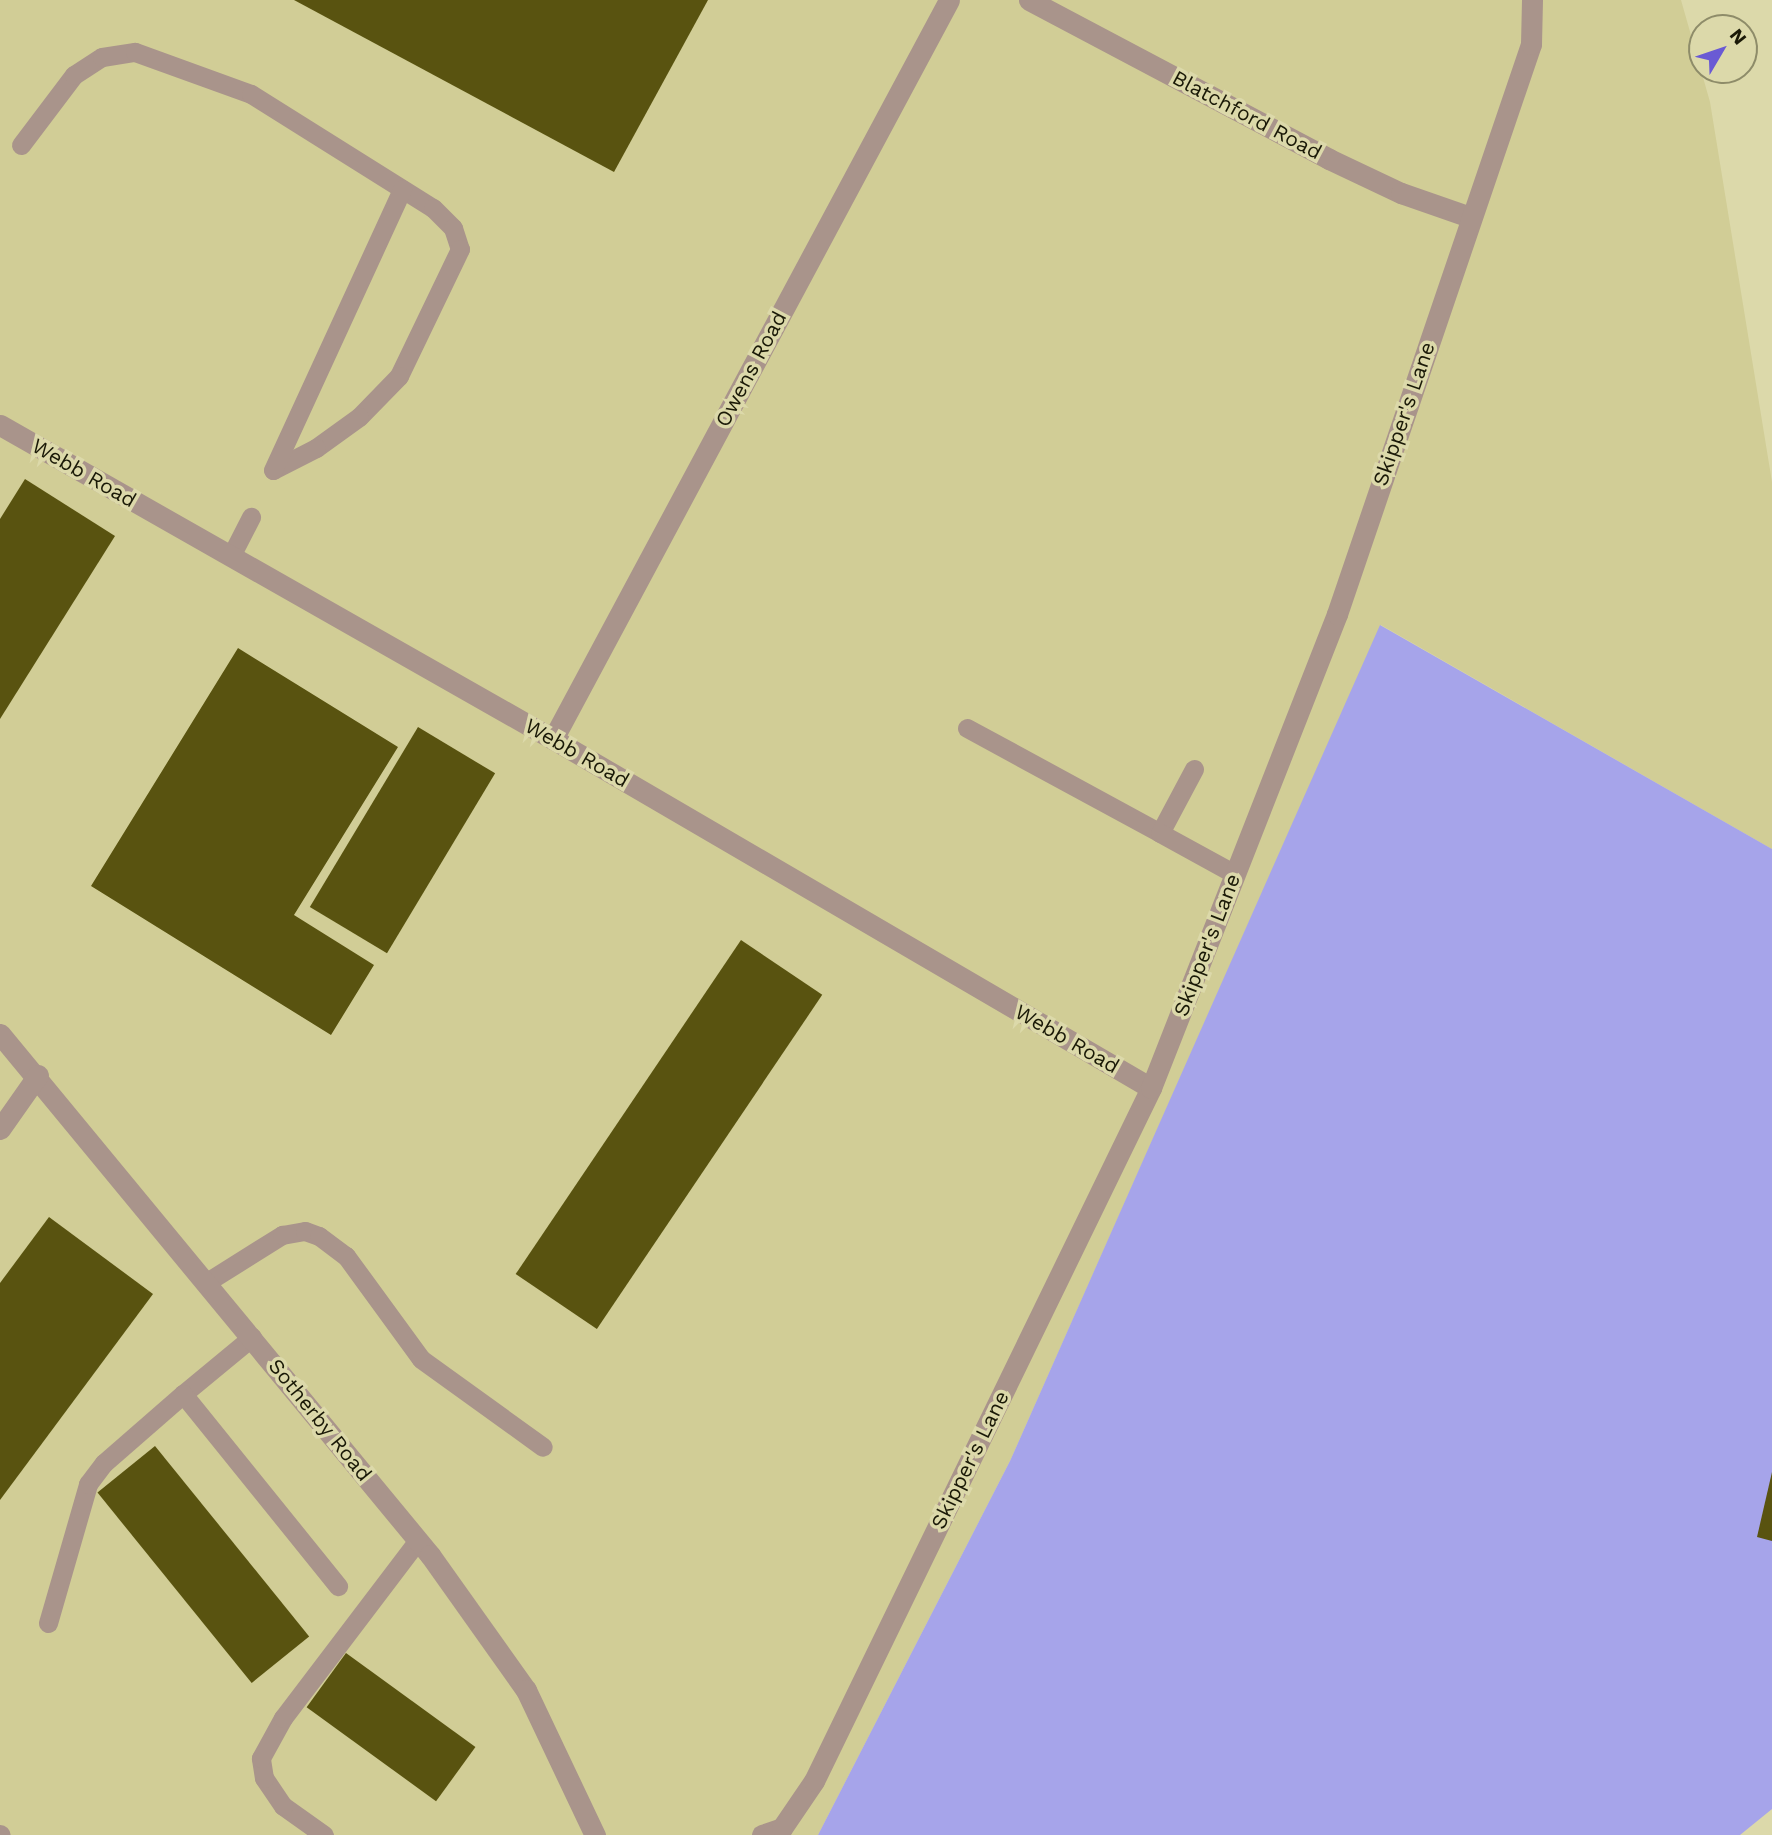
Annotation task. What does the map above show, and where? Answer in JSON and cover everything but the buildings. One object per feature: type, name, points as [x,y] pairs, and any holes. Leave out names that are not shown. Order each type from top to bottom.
[{"type":"street","name":"Owens Road","points":[[553,739],[949,0]]},
{"type":"street","name":"Blatchford Road","points":[[1029,0],[1329,159],[1401,193],[1470,217]]},
{"type":"street","name":"Skipper's Lane","points":[[762,1835],[782,1828],[814,1781],[1151,1088],[1337,614],[1531,44],[1532,0]]},
{"type":"street","name":"Webb Road","points":[[0,425],[553,739],[1151,1088]]},
{"type":"street","name":"Sotherby Road","points":[[0,1034],[38,1075],[418,1540],[526,1690],[595,1835]]},
{"type":"street","points":[[0,1129],[38,1075]]},
{"type":"lane","points":[[21,145],[74,75],[102,57],[135,52],[251,94],[402,189],[453,228],[460,249],[399,376],[359,417],[316,448],[273,470],[402,189]]},
{"type":"lane","points":[[231,556],[251,517]]},
{"type":"lane","points":[[967,728],[1235,874]]},
{"type":"lane","points":[[1160,834],[1194,769]]},
{"type":"lane","points":[[207,1282],[282,1235],[305,1231],[319,1236],[346,1256],[421,1359],[543,1447]]},
{"type":"lane","points":[[48,1623],[88,1484],[104,1463],[252,1336]]},
{"type":"lane","points":[[183,1394],[338,1586]]},
{"type":"lane","points":[[324,1835],[283,1806],[264,1778],[261,1758],[283,1718],[418,1540]]},
{"type":"shaded area","points":[[0,0],[1681,0],[1688,25],[1688,84],[1705,84],[1710,102],[1772,482],[1772,849],[1381,625],[1010,1461],[818,1835],[0,1835]]},
{"type":"shaded area","points":[[1380,625],[1772,849],[1772,1809],[1740,1835],[818,1835],[1010,1461]]}]
